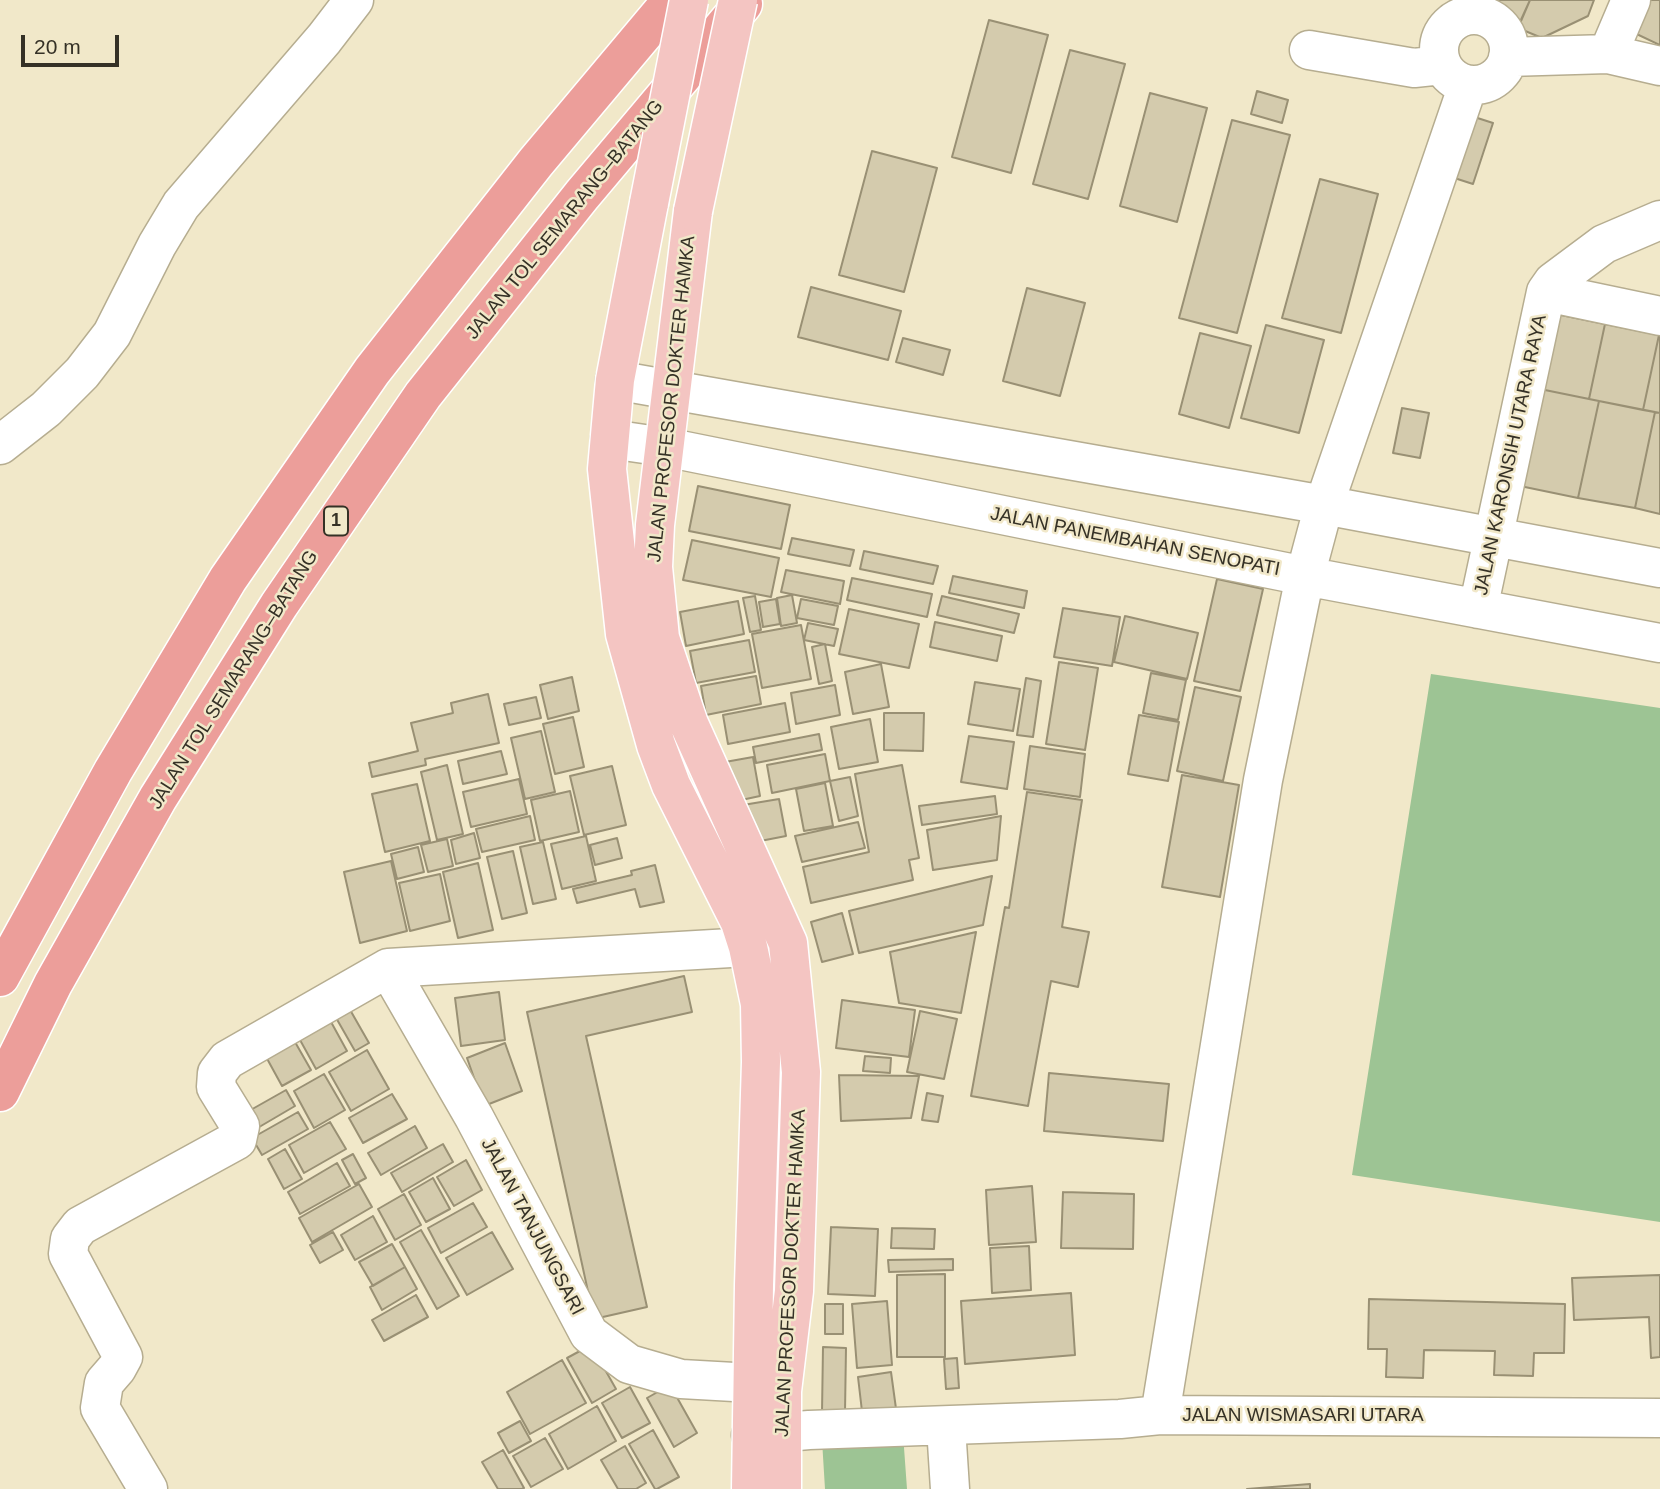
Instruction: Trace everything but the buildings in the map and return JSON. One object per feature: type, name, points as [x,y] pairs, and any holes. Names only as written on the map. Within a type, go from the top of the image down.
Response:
[{"type":"highway","points":[[0,977],[113,771],[228,579],[372,371],[536,162],[672,0]]},
{"type":"highway","name":"JALAN TOL SEMARANG–BATANG","points":[[0,1092],[52,984],[158,798],[294,583],[423,395],[582,194],[747,0]]},
{"type":"main road","name":"JALAN PROFESOR DOKTER HAMKA","points":[[689,0],[615,380],[607,469],[625,634],[656,745],[671,785],[740,922],[760,1004],[761,1062],[752,1383],[782,1489]]},
{"type":"main road","name":"JALAN PROFESOR DOKTER HAMKA","points":[[738,0],[693,211],[655,524],[653,567],[660,638],[689,724],[788,943],[801,1072],[794,1291],[782,1391],[766,1433],[751,1489]]},
{"type":"street","points":[[0,445],[46,409],[82,373],[112,334],[157,245],[181,205],[324,39],[354,0]]},
{"type":"street","points":[[1608,54],[1631,0]]},
{"type":"street","points":[[1160,1415],[1263,780],[1305,576],[1451,45],[1454,21],[1477,15],[1499,24],[1509,45],[1508,57],[1505,67],[1489,82],[1451,45]]},
{"type":"street","points":[[1309,50],[1414,68],[1451,45]]},
{"type":"street","points":[[1508,57],[1608,54],[1660,66]]},
{"type":"street","points":[[1546,292],[1553,282],[1604,244],[1660,220]]},
{"type":"street","name":"JALAN KARONSIH UTARA RAYA","points":[[1478,609],[1546,292],[1660,316]]},
{"type":"street","points":[[615,380],[1324,505],[1660,568]]},
{"type":"street","name":"JALAN PANEMBAHAN SENOPATI","points":[[610,439],[665,447],[1305,576],[1660,643]]},
{"type":"street","points":[[148,1489],[100,1408],[104,1383],[123,1357],[68,1254],[70,1239],[80,1226],[237,1140],[240,1126],[216,1087],[217,1073],[227,1060],[388,968],[748,947]]},
{"type":"street","name":"JALAN TANJUNGSARI","points":[[388,968],[474,1118],[589,1334],[629,1364],[675,1378],[752,1383]]},
{"type":"street","name":"JALAN WISMASARI UTARA","points":[[766,1433],[946,1427],[1160,1415],[1660,1418]]},
{"type":"street","points":[[946,1427],[950,1489]]},
{"type":"green space","points":[[1431,674],[1660,708],[1660,1222],[1352,1175]]},
{"type":"green space","points":[[903,1434],[907,1489],[825,1489],[822,1440]]}]
